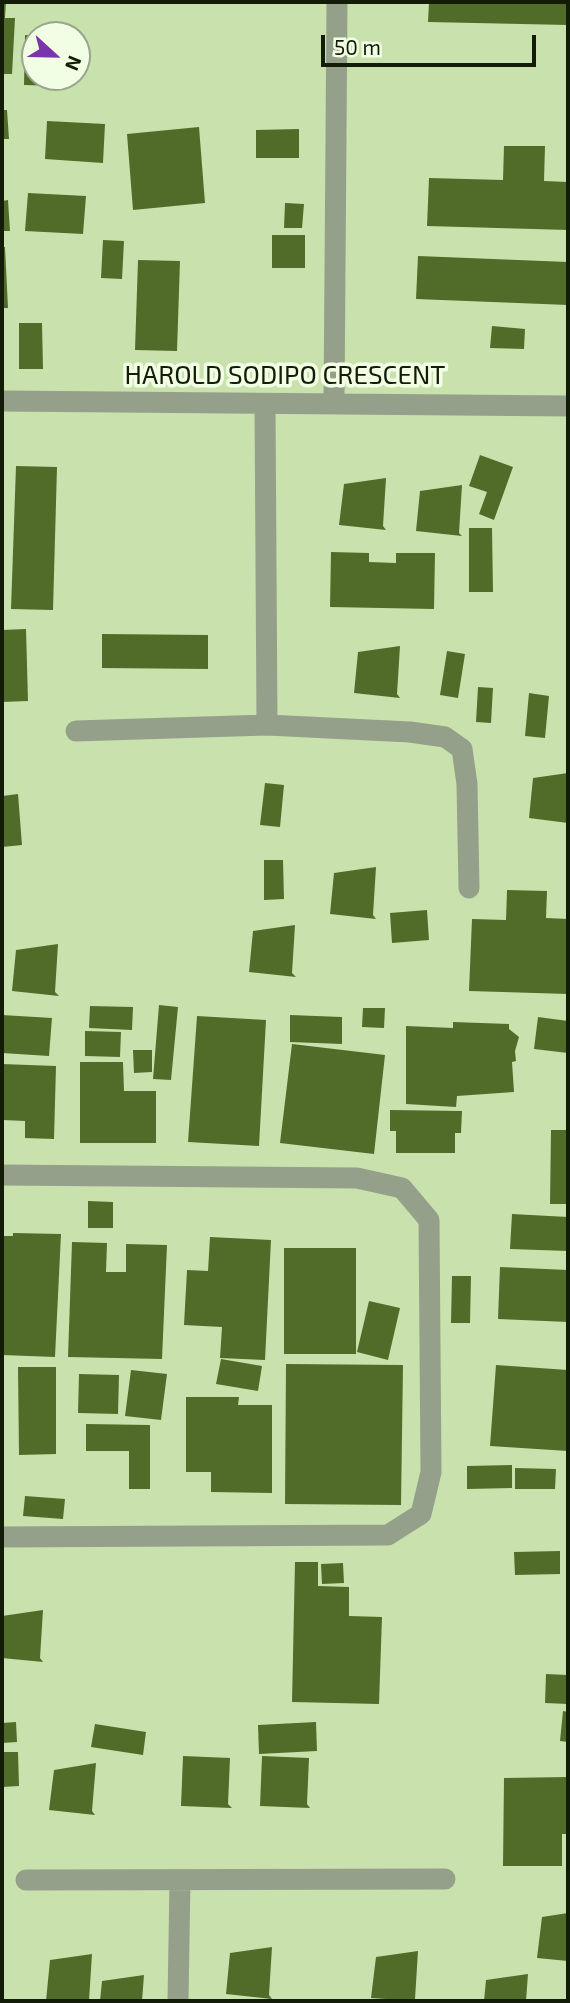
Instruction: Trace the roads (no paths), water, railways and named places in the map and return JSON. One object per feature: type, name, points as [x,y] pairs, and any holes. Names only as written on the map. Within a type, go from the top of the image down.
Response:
[{"type":"street","points":[[334,403],[337,2]]},
{"type":"street","name":"HAROLD SODIPO CRESCENT","points":[[2,401],[568,406]]},
{"type":"street","points":[[265,404],[267,726]]},
{"type":"street","points":[[76,731],[267,726],[410,732],[445,737],[462,749],[467,784],[469,888]]},
{"type":"street","points":[[2,1175],[357,1178],[402,1188],[429,1220],[432,1472],[421,1514],[388,1535],[2,1537]]},
{"type":"street","points":[[26,1880],[446,1879]]},
{"type":"street","points":[[178,2001],[180,1880]]}]
